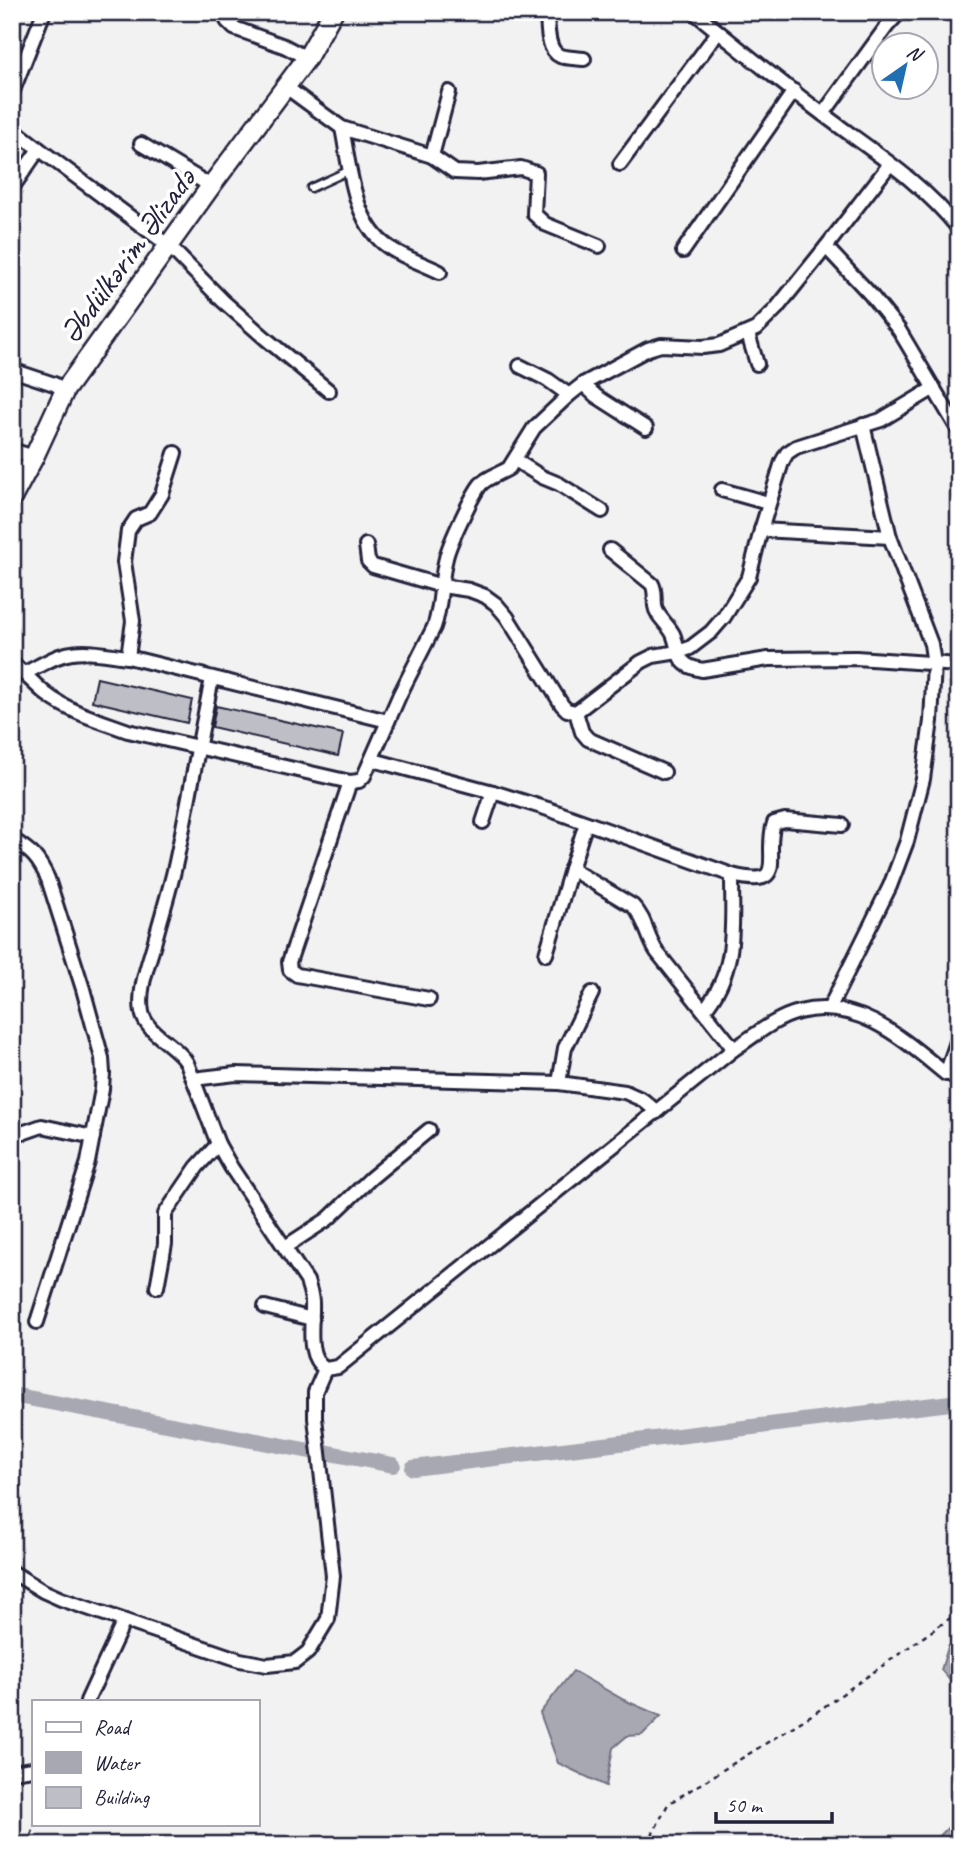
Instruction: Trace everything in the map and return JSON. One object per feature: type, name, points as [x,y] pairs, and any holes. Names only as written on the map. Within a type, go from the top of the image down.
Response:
[{"type":"street","points":[[12,93],[44,12]]},
{"type":"street","points":[[227,12],[227,21],[234,28],[284,46],[307,58]]},
{"type":"street","name":"Əbdülkərim Əlizadə","points":[[12,498],[65,390],[211,186],[307,58],[333,12]]},
{"type":"street","points":[[547,12],[548,34],[553,50],[560,56],[584,59]]},
{"type":"street","points":[[694,12],[916,183],[959,229]]},
{"type":"street","points":[[823,114],[895,13]]},
{"type":"street","points":[[620,164],[718,32]]},
{"type":"street","points":[[286,87],[342,128],[432,156],[455,172],[478,173],[521,168],[536,173],[534,214],[545,224],[598,246]]},
{"type":"street","points":[[683,251],[794,91]]},
{"type":"street","points":[[432,156],[449,92]]},
{"type":"street","points":[[12,128],[169,246],[223,300],[329,391]]},
{"type":"street","points":[[342,128],[362,217],[372,234],[389,248],[440,272]]},
{"type":"street","points":[[141,144],[211,186]]},
{"type":"street","points":[[12,188],[38,149]]},
{"type":"street","points":[[12,664],[59,702],[128,731],[350,782],[359,781],[365,776],[373,760],[388,721],[434,627],[448,550],[475,492],[489,478],[503,472],[515,460],[534,428],[583,384],[648,349],[673,344],[703,347],[719,345],[748,334],[765,321],[890,164]]},
{"type":"street","points":[[826,247],[892,321],[959,432]]},
{"type":"street","points":[[748,334],[757,364]]},
{"type":"street","points":[[520,366],[548,380],[569,395]]},
{"type":"street","points":[[12,370],[54,383],[65,390]]},
{"type":"street","points":[[583,384],[596,396],[646,428]]},
{"type":"street","points":[[576,712],[641,662],[653,656],[690,648],[711,632],[724,617],[749,577],[768,503],[787,453],[796,447],[888,416],[934,388]]},
{"type":"street","points":[[829,1009],[890,886],[907,841],[923,779],[931,721],[934,664],[931,644],[890,537],[863,425]]},
{"type":"street","points":[[12,450],[34,457]]},
{"type":"street","points":[[128,657],[133,621],[124,562],[128,531],[136,519],[150,513],[162,494],[175,453]]},
{"type":"street","points":[[515,460],[602,511]]},
{"type":"street","points":[[722,490],[768,503]]},
{"type":"street","points":[[761,530],[890,537]]},
{"type":"street","points":[[366,545],[368,561],[373,566],[442,586],[469,590],[496,604],[562,705],[576,712]]},
{"type":"street","points":[[610,550],[652,583],[657,613],[673,635],[684,663],[692,668],[702,670],[768,659],[856,658],[959,665]]},
{"type":"street","points":[[25,673],[58,656],[91,652],[128,657],[388,721]]},
{"type":"street","points":[[212,679],[176,862],[147,968],[141,1010],[150,1027],[183,1056],[218,1144],[248,1195],[307,1281],[311,1294],[315,1359],[325,1369]]},
{"type":"street","points":[[576,712],[582,732],[588,739],[664,772]]},
{"type":"street","points":[[373,760],[492,792],[746,879],[761,879],[768,875],[771,869],[772,830],[775,823],[785,820],[842,825]]},
{"type":"street","points":[[350,782],[289,962],[290,970],[297,975],[429,999]]},
{"type":"street","points":[[483,822],[492,792]]},
{"type":"street","points":[[546,954],[586,823]]},
{"type":"street","points":[[12,839],[33,853],[48,879],[83,989],[102,1058],[103,1073],[88,1163],[37,1322]]},
{"type":"street","points":[[571,869],[633,906],[640,914],[651,943],[734,1049]]},
{"type":"street","points":[[704,1010],[721,985],[730,958],[732,875]]},
{"type":"street","points":[[559,1083],[565,1048],[592,993]]},
{"type":"street","points":[[325,1369],[338,1367],[734,1049],[772,1024],[797,1013],[829,1009],[863,1017],[900,1037],[946,1074],[959,1036]]},
{"type":"street","points":[[193,1079],[236,1073],[559,1083],[625,1092],[643,1100],[657,1112]]},
{"type":"street","points":[[12,1132],[25,1132],[42,1126],[93,1137]]},
{"type":"street","points":[[285,1247],[328,1219],[371,1178],[429,1130]]},
{"type":"street","points":[[157,1287],[165,1244],[165,1214],[197,1167],[218,1144]]},
{"type":"street","points":[[265,1307],[312,1319]]},
{"type":"street","points":[[12,1572],[61,1599],[240,1660],[267,1665],[295,1662],[309,1652],[328,1619],[333,1576],[315,1418],[315,1392],[325,1369]]},
{"type":"street","points":[[87,1700],[124,1621]]},
{"type":"street","points":[[12,1772],[32,1769]]},
{"type":"lane","points":[[311,188],[350,170]]},
{"type":"lane","points":[[946,1074],[959,1086]]},
{"type":"path","points":[[647,1845],[668,1804],[818,1711],[959,1612]]},
{"type":"path","points":[[28,1845],[34,1826]]},
{"type":"water","points":[[959,1637],[959,1682],[949,1679],[941,1670],[948,1647]]},
{"type":"water","points":[[573,1671],[624,1700],[661,1716],[642,1735],[627,1736],[613,1748],[606,1786],[558,1763],[540,1713]]},
{"type":"water","points":[[959,1816],[959,1845],[931,1845]]},
{"type":"building","points":[[97,678],[192,700],[187,723],[92,701]]},
{"type":"building","points":[[216,706],[343,734],[338,756],[212,727]]},
{"type":"waterway","points":[[12,1395],[310,1451]]},
{"type":"waterway","points":[[413,1468],[959,1402]]},
{"type":"waterway","points":[[329,1453],[393,1465]]}]
